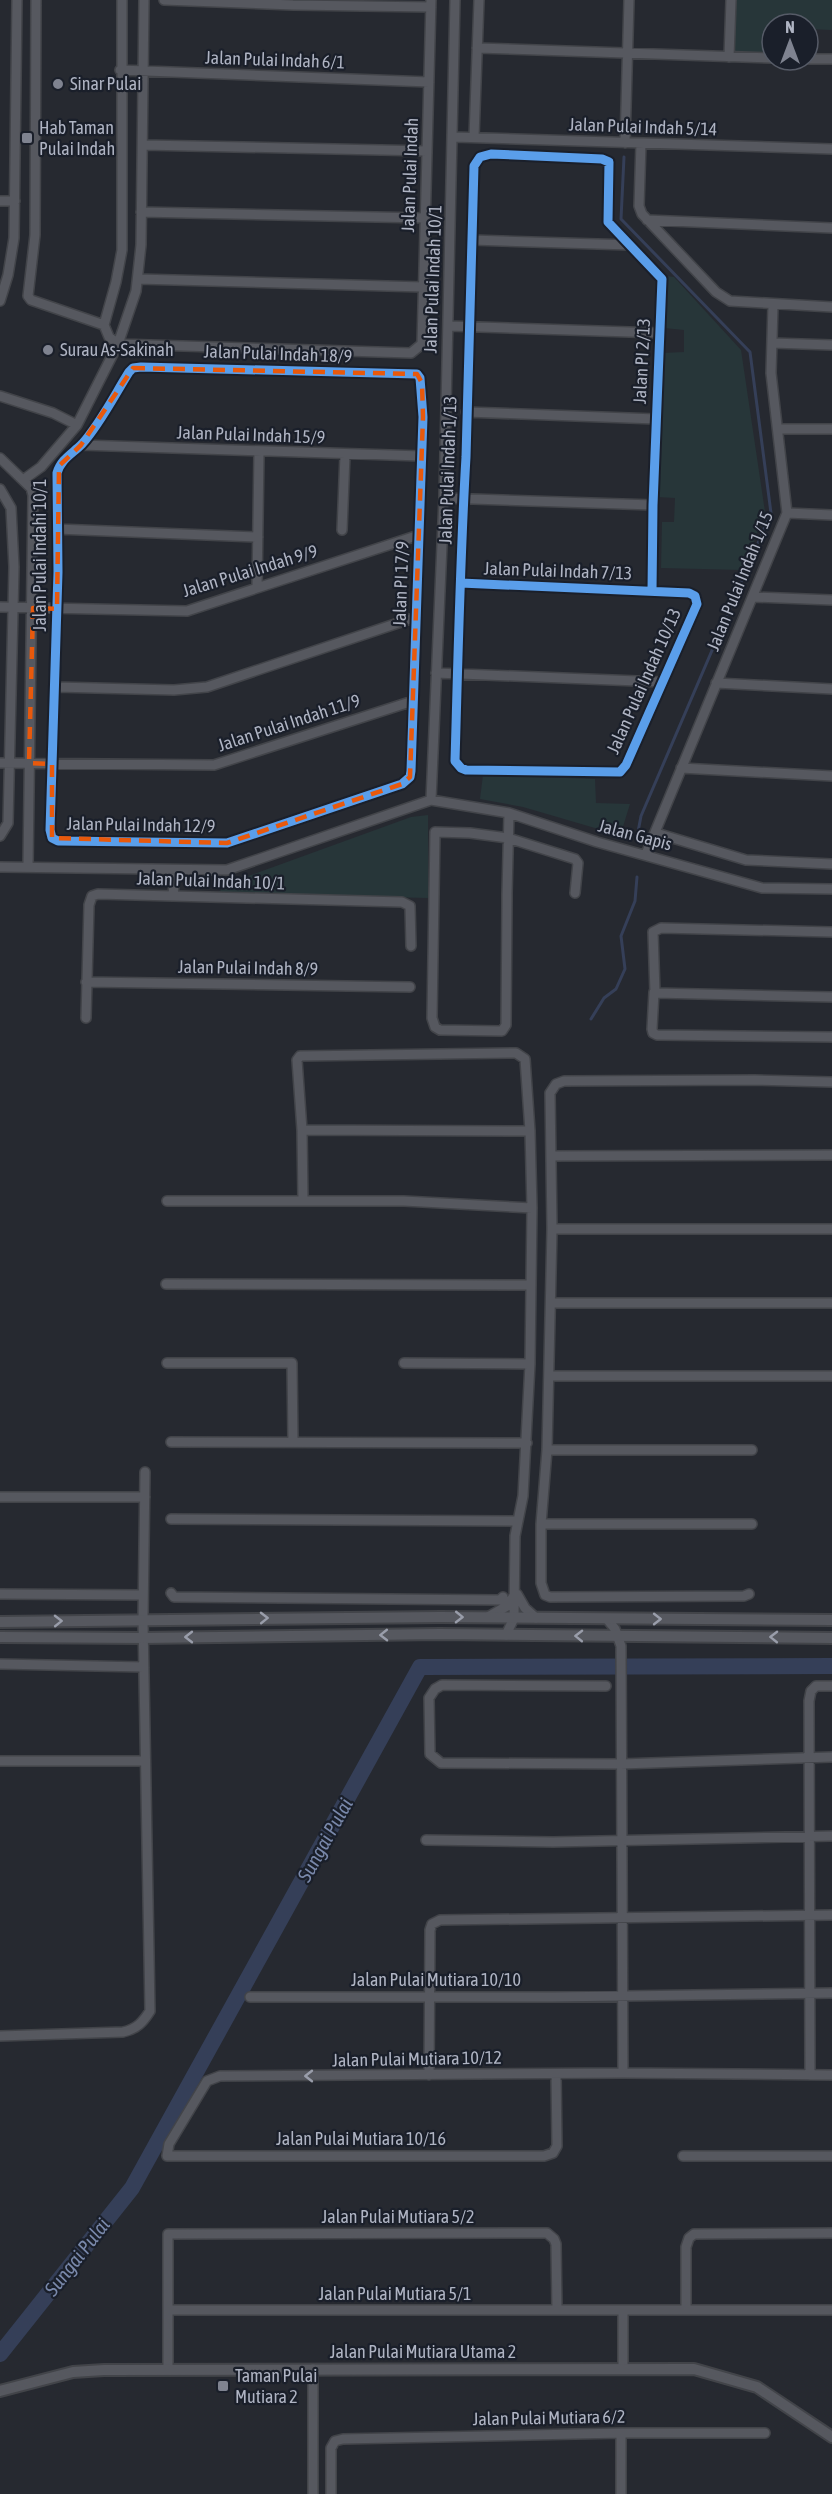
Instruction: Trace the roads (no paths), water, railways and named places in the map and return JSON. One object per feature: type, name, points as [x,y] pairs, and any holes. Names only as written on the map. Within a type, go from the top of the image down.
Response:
[{"type":"street","points":[[0,301],[8,275],[14,238],[17,0]]},
{"type":"street","points":[[36,0],[34,235],[28,296],[31,300],[104,325]]},
{"type":"street","points":[[118,344],[109,337],[104,325],[122,250],[120,70],[122,0]]},
{"type":"street","points":[[22,480],[40,467],[77,425],[118,344],[138,279],[144,145],[144,0]]},
{"type":"street","points":[[164,0],[293,5],[431,3]]},
{"type":"street","name":"Jalan Pulai Indah 10/1","points":[[0,867],[227,870],[431,800],[444,498],[454,136],[455,0]]},
{"type":"street","points":[[474,137],[479,0]]},
{"type":"street","points":[[625,143],[629,0]]},
{"type":"street","points":[[729,57],[731,0]]},
{"type":"street","name":"Jalan Pulai Indah","points":[[118,344],[411,353],[418,349],[422,344],[431,3]]},
{"type":"street","points":[[477,48],[760,58]]},
{"type":"street","points":[[17,69],[36,70]]},
{"type":"street","name":"Jalan Pulai Indah 6/1","points":[[120,70],[429,82]]},
{"type":"street","name":"Jalan Pulai Indah 5/14","points":[[454,136],[832,150]]},
{"type":"street","points":[[641,143],[639,206],[647,220],[723,298],[730,301],[773,305],[832,307]]},
{"type":"street","points":[[144,145],[428,151]]},
{"type":"street","name":"Jalan PI 2/13","points":[[474,166],[480,157],[491,154],[602,159],[610,164],[608,222],[662,279],[652,505],[652,591]]},
{"type":"street","name":"Jalan Pulai Indah 1/13","points":[[474,166],[455,761],[466,770],[606,772]]},
{"type":"street","points":[[0,201],[15,201]]},
{"type":"street","points":[[141,212],[425,218]]},
{"type":"street","points":[[647,220],[832,228]]},
{"type":"street","points":[[472,240],[630,245]]},
{"type":"street","points":[[138,279],[423,287]]},
{"type":"street","name":"Jalan Pulai Indah 1/15","points":[[646,854],[787,513],[771,380],[773,305]]},
{"type":"street","points":[[449,326],[660,333]]},
{"type":"street","points":[[772,343],[832,345]]},
{"type":"street","name":"Jalan Pulai Indah 18/9","points":[[129,372],[133,368],[141,367],[417,374],[422,383]]},
{"type":"street","name":"Jalan Pulai Indahi 10/1","points":[[52,764],[56,687],[57,472],[68,455],[81,445],[129,372]]},
{"type":"street","name":"Jalan PI 17/9","points":[[402,784],[410,777],[411,771],[422,383]]},
{"type":"street","points":[[0,396],[53,413],[77,425]]},
{"type":"street","points":[[466,412],[656,419]]},
{"type":"street","points":[[778,429],[832,429]]},
{"type":"street","name":"Jalan Pulai Indah 15/9","points":[[81,445],[421,456]]},
{"type":"street","points":[[257,588],[259,452]]},
{"type":"street","points":[[342,530],[345,455]]},
{"type":"street","points":[[0,458],[31,488],[33,495],[28,867]]},
{"type":"street","points":[[0,489],[11,508],[14,607],[11,685],[4,763],[8,823],[0,836]]},
{"type":"street","points":[[444,498],[652,505]]},
{"type":"street","points":[[787,513],[832,514]]},
{"type":"street","points":[[0,523],[12,523]]},
{"type":"street","points":[[57,529],[258,537]]},
{"type":"street","name":"Jalan Pulai Indah 9/9","points":[[0,607],[187,611],[419,535]]},
{"type":"street","name":"Jalan Pulai Indah 7/13","points":[[461,584],[689,593]]},
{"type":"street","name":"Jalan Pulai Indah 10/13","points":[[606,772],[620,772],[626,765],[697,604],[695,596],[689,593]]},
{"type":"street","points":[[753,597],[832,600]]},
{"type":"street","points":[[56,687],[174,690],[207,687],[416,617]]},
{"type":"street","points":[[436,673],[662,682]]},
{"type":"street","points":[[716,683],[832,689]]},
{"type":"street","points":[[0,685],[11,685]]},
{"type":"street","name":"Jalan Pulai Indah 11/9","points":[[4,763],[213,765],[412,700]]},
{"type":"street","name":"Jalan Pulai Indah 12/9","points":[[52,764],[50,830],[52,838],[58,841],[227,843],[402,784]]},
{"type":"street","points":[[681,768],[832,776]]},
{"type":"street","name":"Jalan Gapis","points":[[431,800],[508,813],[597,842],[762,888],[832,889]]},
{"type":"street","points":[[508,813],[508,838],[506,1025],[502,1031],[435,1028],[432,1018],[435,832],[508,838],[576,860],[578,863],[575,892]]},
{"type":"street","points":[[656,833],[729,857],[746,860],[832,864]]},
{"type":"street","points":[[173,896],[175,870]]},
{"type":"street","name":"Jalan Pulai Indah 10/1","points":[[86,1018],[89,905],[92,896],[104,894],[406,903],[411,912],[411,946]]},
{"type":"street","points":[[832,932],[661,928],[653,932],[655,993],[652,1029],[657,1035],[832,1037]]},
{"type":"street","name":"Jalan Pulai Indah 8/9","points":[[86,982],[410,987]]},
{"type":"street","points":[[655,993],[832,997]]},
{"type":"street","points":[[303,1202],[302,1130],[297,1060],[300,1056],[516,1053],[525,1059],[532,1208],[530,1364],[523,1496],[515,1536],[514,1618],[506,1635]]},
{"type":"street","points":[[749,1594],[744,1596],[550,1597],[545,1595],[541,1583],[541,1524],[547,1450],[551,1303],[550,1093],[556,1084],[564,1081],[832,1082]]},
{"type":"street","points":[[302,1130],[530,1131]]},
{"type":"street","points":[[551,1156],[832,1155]]},
{"type":"street","points":[[167,1202],[404,1202],[532,1208]]},
{"type":"street","points":[[552,1229],[832,1229]]},
{"type":"street","points":[[166,1284],[531,1285]]},
{"type":"street","points":[[551,1303],[832,1303]]},
{"type":"street","points":[[167,1363],[292,1363],[293,1442]]},
{"type":"street","points":[[404,1363],[530,1364]]},
{"type":"street","points":[[549,1376],[832,1376]]},
{"type":"street","points":[[171,1442],[527,1443]]},
{"type":"street","points":[[547,1450],[752,1450]]},
{"type":"street","points":[[0,2036],[123,2032],[132,2030],[143,2023],[150,2011],[143,1638],[145,1472]]},
{"type":"street","points":[[0,1497],[145,1497]]},
{"type":"street","points":[[171,1519],[518,1521]]},
{"type":"street","points":[[541,1524],[752,1524]]},
{"type":"street","points":[[489,1617],[507,1606],[516,1592]]},
{"type":"street","points":[[516,1592],[525,1608],[536,1618]]},
{"type":"street","points":[[171,1593],[174,1596],[478,1600],[500,1600],[503,1596]]},
{"type":"street","points":[[0,1594],[143,1595]]},
{"type":"street","points":[[0,1622],[489,1617],[832,1620]]},
{"type":"street","points":[[607,1619],[620,1641],[623,2073]]},
{"type":"street","points":[[0,1636],[143,1638],[506,1635],[620,1641],[832,1638]]},
{"type":"street","points":[[0,1664],[144,1667]]},
{"type":"street","points":[[606,1686],[442,1685],[435,1689],[429,1698],[430,1754],[432,1758],[441,1763],[621,1764],[832,1757]]},
{"type":"street","points":[[810,2075],[811,1757],[809,1701],[812,1690],[816,1686],[832,1686]]},
{"type":"street","points":[[0,1761],[145,1761]]},
{"type":"street","points":[[426,1840],[621,1841],[832,1836]]},
{"type":"street","points":[[429,2075],[430,1930],[432,1924],[440,1920],[832,1915]]},
{"type":"street","name":"Jalan Pulai Mutiara 10/10","points":[[250,1997],[832,1993]]},
{"type":"street","name":"Jalan Pulai Mutiara 10/12","points":[[167,2156],[169,2144],[207,2081],[220,2076],[623,2073],[832,2076]]},
{"type":"street","name":"Jalan Pulai Mutiara 10/16","points":[[167,2156],[544,2156],[553,2153],[557,2146],[556,2074]]},
{"type":"street","points":[[682,2156],[832,2156]]},
{"type":"street","name":"Jalan Pulai Mutiara 5/2","points":[[168,2310],[168,2234],[547,2234],[554,2239],[556,2244],[557,2310]]},
{"type":"street","points":[[686,2310],[686,2247],[689,2238],[694,2234],[832,2234]]},
{"type":"street","points":[[168,2310],[168,2369]]},
{"type":"street","name":"Jalan Pulai Mutiara 5/1","points":[[168,2310],[832,2310]]},
{"type":"street","points":[[623,2310],[623,2368]]},
{"type":"street","name":"Jalan Pulai Mutiara Utama 2","points":[[0,2391],[72,2372],[168,2369],[694,2369],[757,2387],[832,2437]]},
{"type":"street","points":[[313,2369],[313,2494]]},
{"type":"street","points":[[621,2433],[621,2494]]},
{"type":"street","name":"Jalan Pulai Mutiara 6/2","points":[[331,2494],[331,2448],[335,2441],[621,2433],[765,2433]]},
{"type":"waterway","points":[[624,157],[621,219],[750,352],[771,513],[641,816],[638,832]]},
{"type":"waterway","points":[[591,1019],[604,998],[616,989],[625,969],[621,936],[635,901],[637,877]]},
{"type":"waterway","name":"Sungai Pulai","points":[[0,2354],[132,2188],[420,1667],[832,1666]]},
{"type":"place","name":"Sinar Pulai","points":[[58,84]]},
{"type":"place","name":"Hab Taman Pulai Indah","points":[[27,138]]},
{"type":"place","name":"Surau As-Sakinah","points":[[48,350]]},
{"type":"place","name":"Taman Pulai Mutiara 2","points":[[223,2386]]}]
